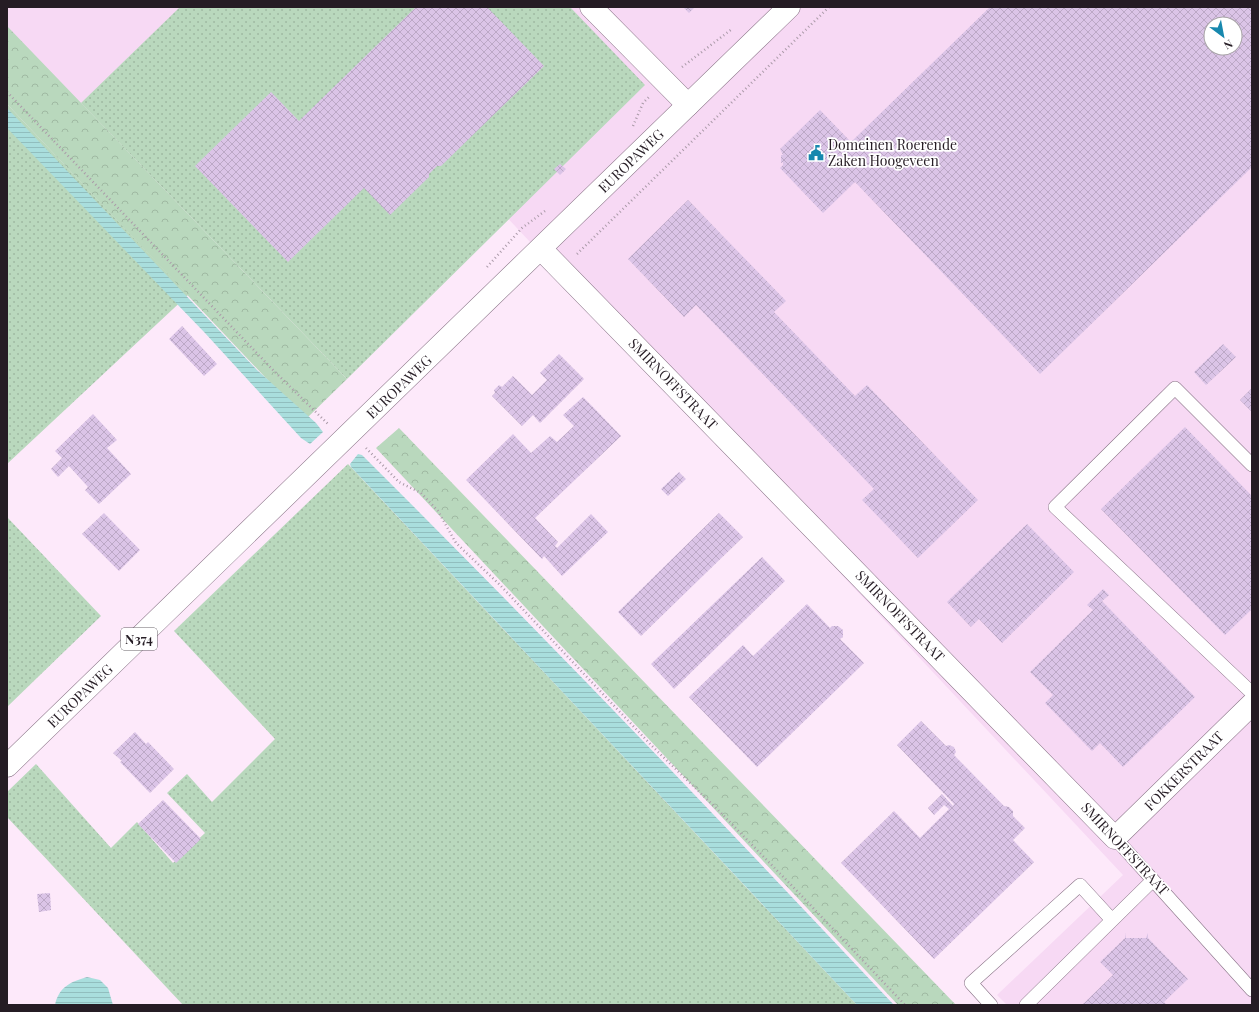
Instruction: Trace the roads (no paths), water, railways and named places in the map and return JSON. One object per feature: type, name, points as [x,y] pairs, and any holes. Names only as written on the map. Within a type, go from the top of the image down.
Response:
[{"type":"street","points":[[590,7],[688,105]]},
{"type":"street","name":"EUROPAWEG","points":[[7,766],[352,433],[789,7]]},
{"type":"street","name":"SMIRNOFFSTRAAT","points":[[541,249],[1116,838]]},
{"type":"street","name":"FOKKERSTRAAT","points":[[1116,838],[1252,704]]},
{"type":"lane","points":[[1252,465],[1175,388],[1055,507],[1252,693]]},
{"type":"lane","name":"SMIRNOFFSTRAAT","points":[[1116,838],[1252,990]]},
{"type":"lane","points":[[1026,1005],[1153,880]]},
{"type":"lane","points":[[991,1005],[971,983],[1080,885],[1112,920]]},
{"type":"place","name":"Domeinen Roerende Zaken Hoogeveen","points":[[816,153]]}]
